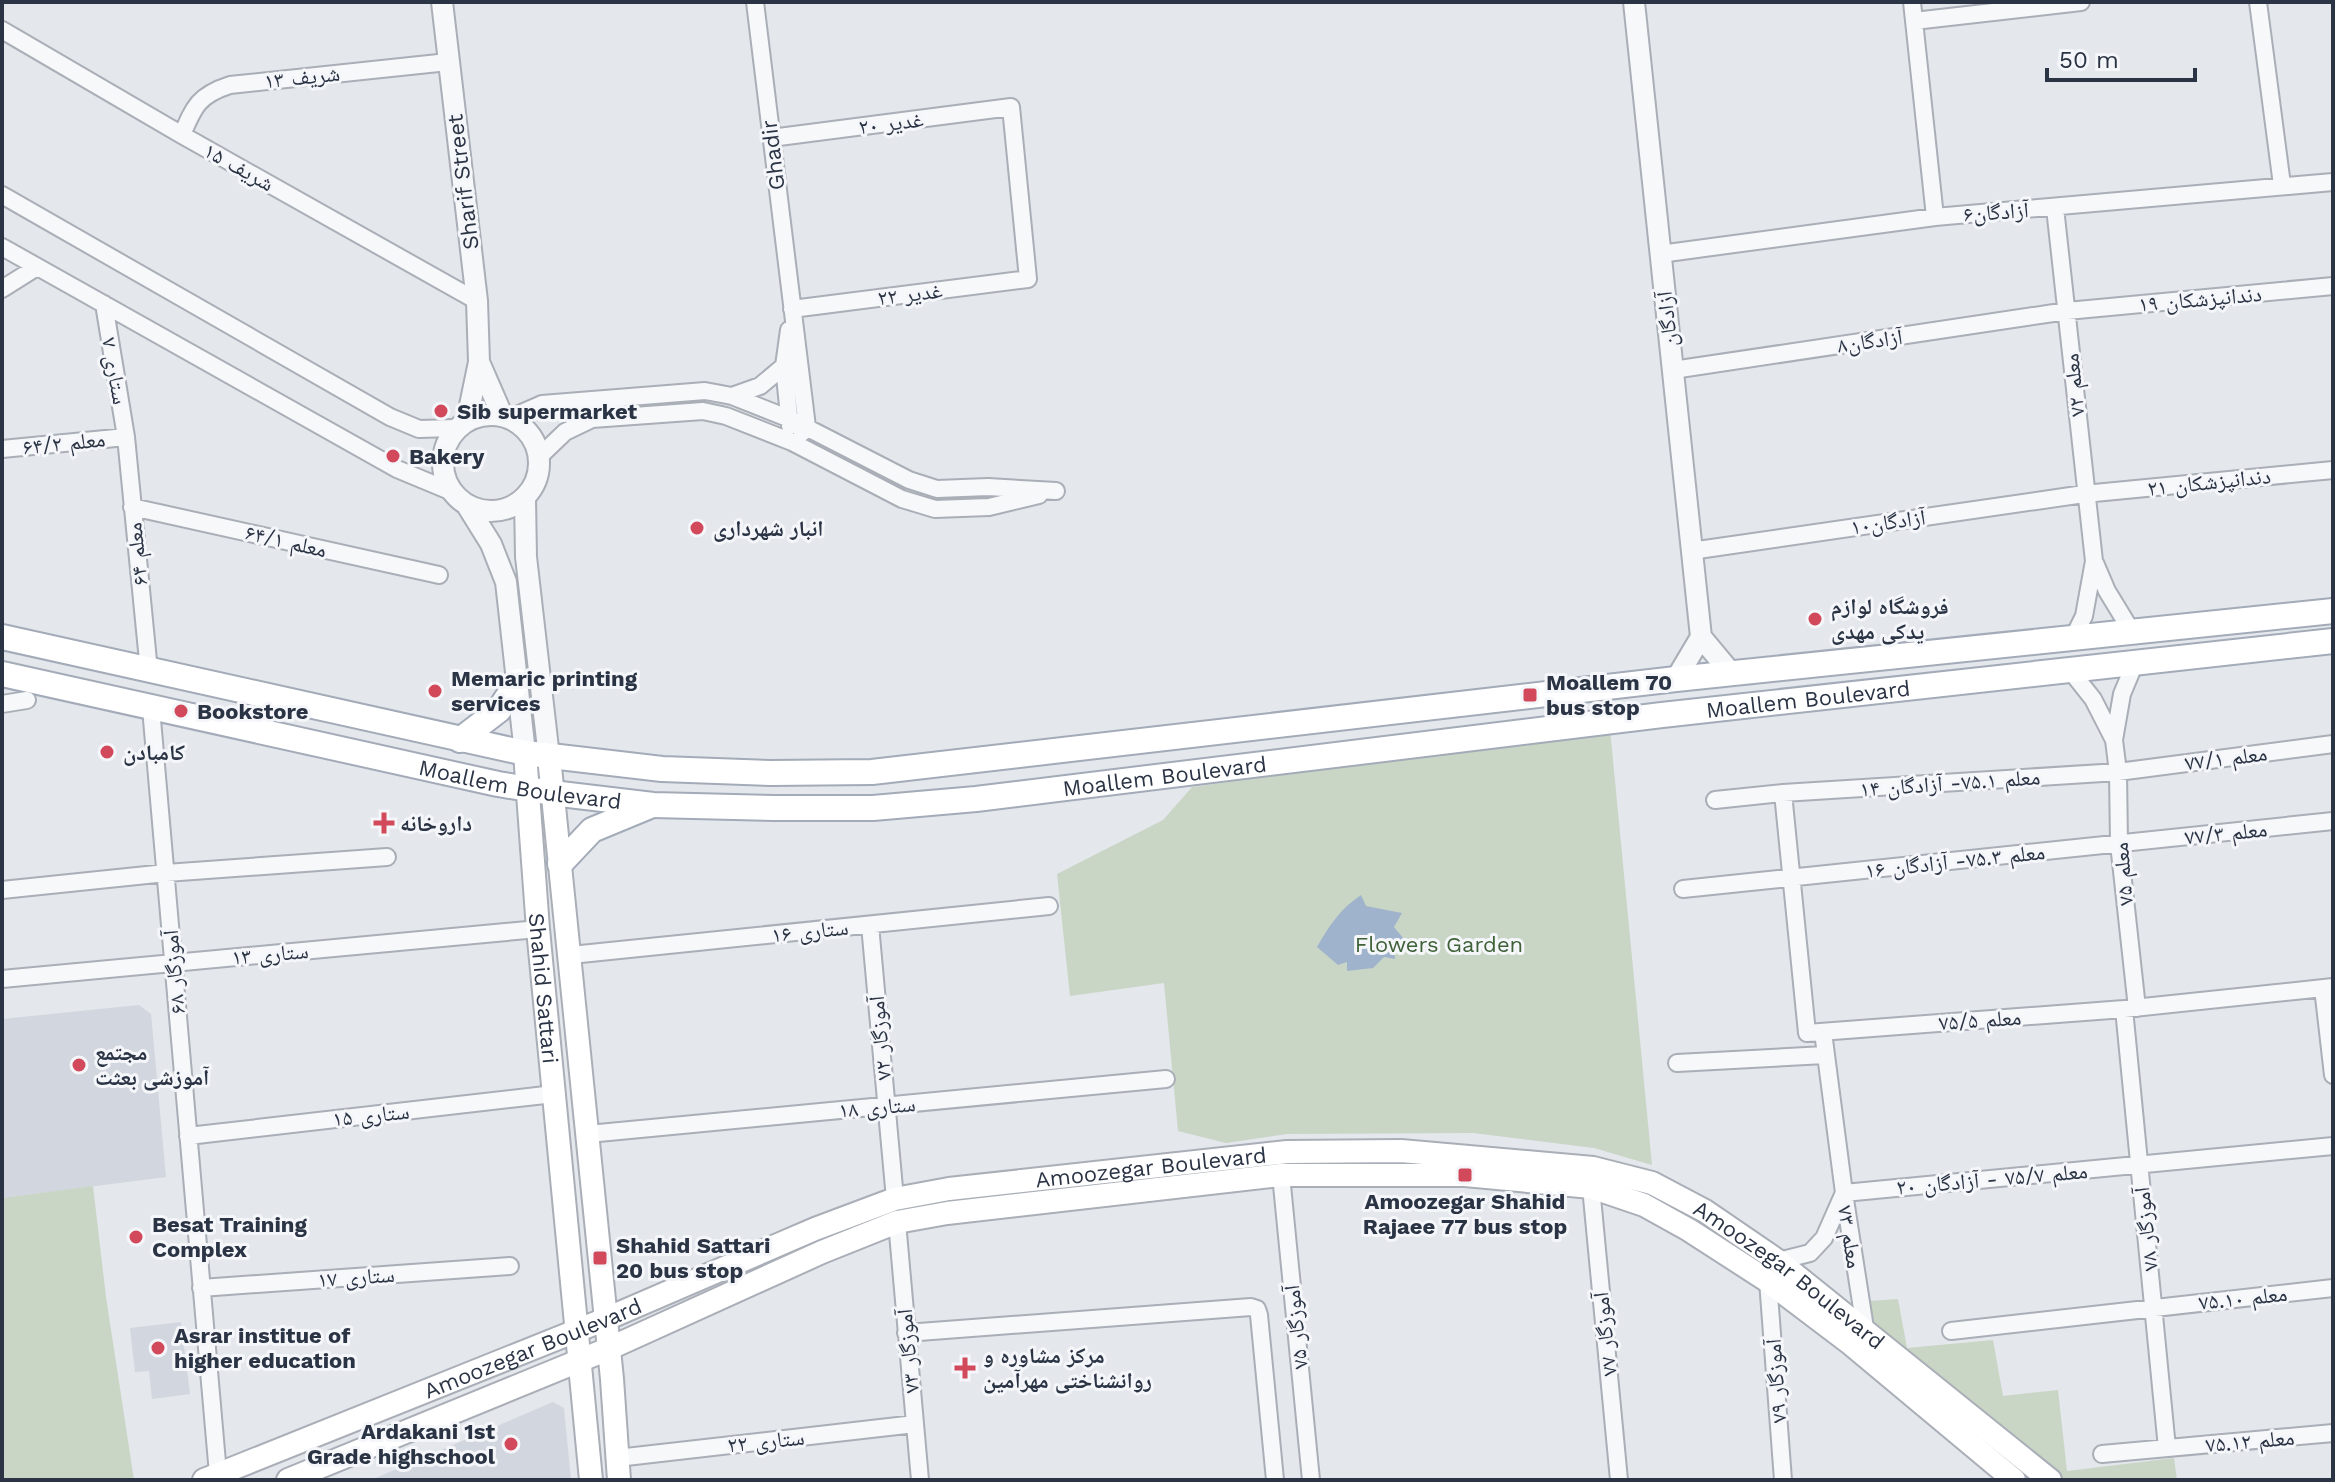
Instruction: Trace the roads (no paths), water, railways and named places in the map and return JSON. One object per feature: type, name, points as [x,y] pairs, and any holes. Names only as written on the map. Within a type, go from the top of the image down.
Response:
[{"type":"main road","name":"Moallem Boulevard","points":[[2,637],[537,755],[662,769],[771,773],[872,772],[1676,679],[2333,611]]},
{"type":"main road","name":"Moallem Boulevard","points":[[2,674],[540,791],[653,805],[873,808],[1662,715],[2333,641]]},
{"type":"main road","points":[[460,740],[499,710],[518,681]]},
{"type":"main road","name":"Shahid Sattari","points":[[537,755],[540,791],[538,929],[591,1480]]},
{"type":"main road","name":"Shahid Sattari","points":[[540,791],[560,864],[571,955],[618,1469]]},
{"type":"main road","points":[[560,864],[592,830],[653,805]]},
{"type":"main road","name":"Amoozegar Boulevard","points":[[211,1477],[577,1331],[815,1229],[895,1199],[949,1189],[1287,1152],[1401,1151],[1593,1168],[1652,1183],[1705,1211],[1778,1261],[2050,1480]]},
{"type":"main road","name":"Amoozegar Boulevard","points":[[288,1480],[580,1361],[822,1252],[897,1222],[947,1213],[1281,1175],[1465,1175],[1591,1187],[1644,1205],[1689,1230],[1768,1281],[1851,1344],[2014,1480]]},
{"type":"street","name":"Sharif Street","points":[[442,2],[477,301],[479,362],[461,424]]},
{"type":"street","name":"Ghadir","points":[[755,2],[807,427]]},
{"type":"street","name":"آزادگان","points":[[1634,2],[1701,637]]},
{"type":"street","points":[[1912,2],[1935,217]]},
{"type":"street","points":[[1914,21],[2081,2]]},
{"type":"street","points":[[2258,2],[2282,185]]},
{"type":"street","name":"شریف ۱۵","points":[[2,30],[477,301]]},
{"type":"street","name":"شریف ۱۳","points":[[182,135],[193,106],[211,91],[230,85],[448,62]]},
{"type":"street","name":"غدیر ۲۰","points":[[771,138],[1011,107],[1028,279]]},
{"type":"street","name":"آزادگان۶","points":[[1660,254],[1935,217],[2333,182]]},
{"type":"street","points":[[2,195],[390,417],[419,429],[506,416],[542,404],[705,391],[732,396],[790,419],[909,480],[937,489],[988,487],[1056,491],[989,507],[935,509],[902,499],[792,442],[726,416],[703,411],[592,419],[565,432],[540,456]]},
{"type":"street","name":"معلم ۷۲","points":[[2055,208],[2084,494],[2094,561]]},
{"type":"street","points":[[2,247],[397,469],[450,491],[468,507],[498,512],[525,499],[538,479],[540,456],[534,440],[524,427],[506,416]]},
{"type":"street","points":[[2,289],[37,267]]},
{"type":"street","name":"غدیر ۲۲","points":[[792,309],[1028,279]]},
{"type":"street","name":"دندانپزشکان ۱۹","points":[[2067,311],[2333,286]]},
{"type":"street","name":"ستاری ۷","points":[[104,304],[126,437]]},
{"type":"street","name":"Ghadir","points":[[792,309],[784,366],[792,442]]},
{"type":"street","name":"آزادگان۸","points":[[1673,370],[2067,311]]},
{"type":"street","name":"Sharif Street","points":[[479,362],[506,416]]},
{"type":"street","points":[[732,396],[760,386],[784,366]]},
{"type":"street","points":[[450,491],[442,470],[444,447],[461,424]]},
{"type":"street","points":[[792,442],[807,427]]},
{"type":"street","name":"معلم ۶۴/۲","points":[[2,449],[126,437]]},
{"type":"street","name":"معلم ۶۴","points":[[126,437],[149,671]]},
{"type":"street","name":"دندانپزشکان ۲۱","points":[[2084,494],[2333,470]]},
{"type":"street","name":"آزادگان۱۰","points":[[1691,551],[2084,494]]},
{"type":"street","name":"Shahid Sattari","points":[[525,499],[537,755]]},
{"type":"street","name":"معلم ۶۴/۱","points":[[132,507],[439,575]]},
{"type":"street","name":"Shahid Sattari","points":[[468,507],[491,544],[506,582],[518,681],[537,755]]},
{"type":"street","points":[[2094,561],[2107,591],[2132,632]]},
{"type":"street","points":[[2073,638],[2084,616],[2094,561]]},
{"type":"street","points":[[1676,679],[1701,637],[1731,673]]},
{"type":"street","points":[[2114,740],[2122,694],[2135,663]]},
{"type":"street","points":[[2070,670],[2093,699],[2114,740]]},
{"type":"street","points":[[2,704],[27,700]]},
{"type":"street","name":"آموزگار ۶۸","points":[[151,708],[201,1288],[211,1477]]},
{"type":"street","name":"معلم ۷۵","points":[[2114,740],[2130,1009]]},
{"type":"street","name":"معلم ۷۷/۱","points":[[2118,772],[2333,744]]},
{"type":"street","name":"معلم ۷۵.۱- آزادگان ۱۴","points":[[1715,800],[2118,772]]},
{"type":"street","points":[[1783,793],[1807,1033],[1823,1032]]},
{"type":"street","name":"معلم ۷۷/۳","points":[[2119,844],[2333,821]]},
{"type":"street","name":"معلم ۷۵.۳- آزادگان ۱۶","points":[[1683,889],[2119,844]]},
{"type":"street","points":[[2,890],[166,873],[387,857]]},
{"type":"street","name":"ستاری ۱۶","points":[[571,955],[1049,906]]},
{"type":"street","name":"۷۲ آموزگار","points":[[870,925],[895,1199]]},
{"type":"street","name":"ستاری ۱۳","points":[[2,979],[538,929]]},
{"type":"street","points":[[2328,988],[2333,1075]]},
{"type":"street","name":"معلم ۷۵/۵","points":[[1823,1032],[2130,1009],[2328,988]]},
{"type":"street","name":"آموزگار ۷۸","points":[[2130,1009],[2139,1165],[2167,1448]]},
{"type":"street","name":"معلم ۷۳","points":[[1823,1032],[1865,1328]]},
{"type":"street","points":[[1677,1063],[1825,1055]]},
{"type":"street","name":"ستاری ۱۸","points":[[588,1134],[1166,1079]]},
{"type":"street","name":"ستاری ۱۵","points":[[188,1136],[554,1094]]},
{"type":"street","name":"معلم ۷۵/۷ - آزادگان ۲۰","points":[[1844,1193],[2333,1146]]},
{"type":"street","name":"آموزگار ۷۵","points":[[1281,1175],[1311,1480]]},
{"type":"street","name":"۷۷ آموزگار","points":[[1591,1187],[1619,1480]]},
{"type":"street","points":[[1778,1261],[1810,1253],[1824,1238],[1844,1193]]},
{"type":"street","name":"۷۳ آموزگار","points":[[897,1222],[920,1480]]},
{"type":"street","name":"ستاری ۱۷","points":[[201,1288],[510,1266]]},
{"type":"street","name":"۷۹ آموزگار","points":[[1768,1281],[1783,1480]]},
{"type":"street","name":"معلم ۷۵.۱۰","points":[[1951,1331],[2333,1288]]},
{"type":"street","points":[[906,1333],[1251,1307],[1257,1309],[1275,1480]]},
{"type":"street","name":"ستاری ۲۲","points":[[618,1469],[915,1424]]},
{"type":"street","name":"معلم ۷۵.۱۲","points":[[2102,1454],[2333,1433]]},
{"type":"water","points":[[1361,895],[1366,906],[1402,913],[1394,927],[1404,939],[1394,947],[1395,959],[1384,957],[1373,968],[1347,971],[1347,962],[1338,965],[1317,947],[1336,918]]},
{"type":"place","name":"Sib supermarket","points":[[441,411]]},
{"type":"place","name":"Bakery","points":[[393,456]]},
{"type":"place","name":"انبار شهرداری","points":[[697,528]]},
{"type":"place","name":"فروشگاه لوازم یدکی مهدی","points":[[1815,619]]},
{"type":"place","name":"Memaric printing services","points":[[435,691]]},
{"type":"place","name":"Moallem 70 bus stop","points":[[1530,695]]},
{"type":"place","name":"Bookstore","points":[[181,711]]},
{"type":"place","name":"کامبادن","points":[[107,752]]},
{"type":"place","name":"داروخانه","points":[[384,823]]},
{"type":"place","name":"مجتمع آموزشی بعثت","points":[[79,1065]]},
{"type":"place","name":"Amoozegar Shahid Rajaee 77 bus stop","points":[[1465,1175]]},
{"type":"place","name":"Besat Training Complex","points":[[136,1237]]},
{"type":"place","name":"Shahid Sattari 20 bus stop","points":[[600,1258]]},
{"type":"place","name":"Asrar institue of higher education","points":[[158,1348]]},
{"type":"place","name":"مرکز مشاوره و روانشناختی مهرآمین","points":[[965,1368]]},
{"type":"place","name":"Ardakani 1st Grade highschool","points":[[511,1444]]},
{"type":"park label","name":"Flowers Garden","points":[[1439,944]]}]
